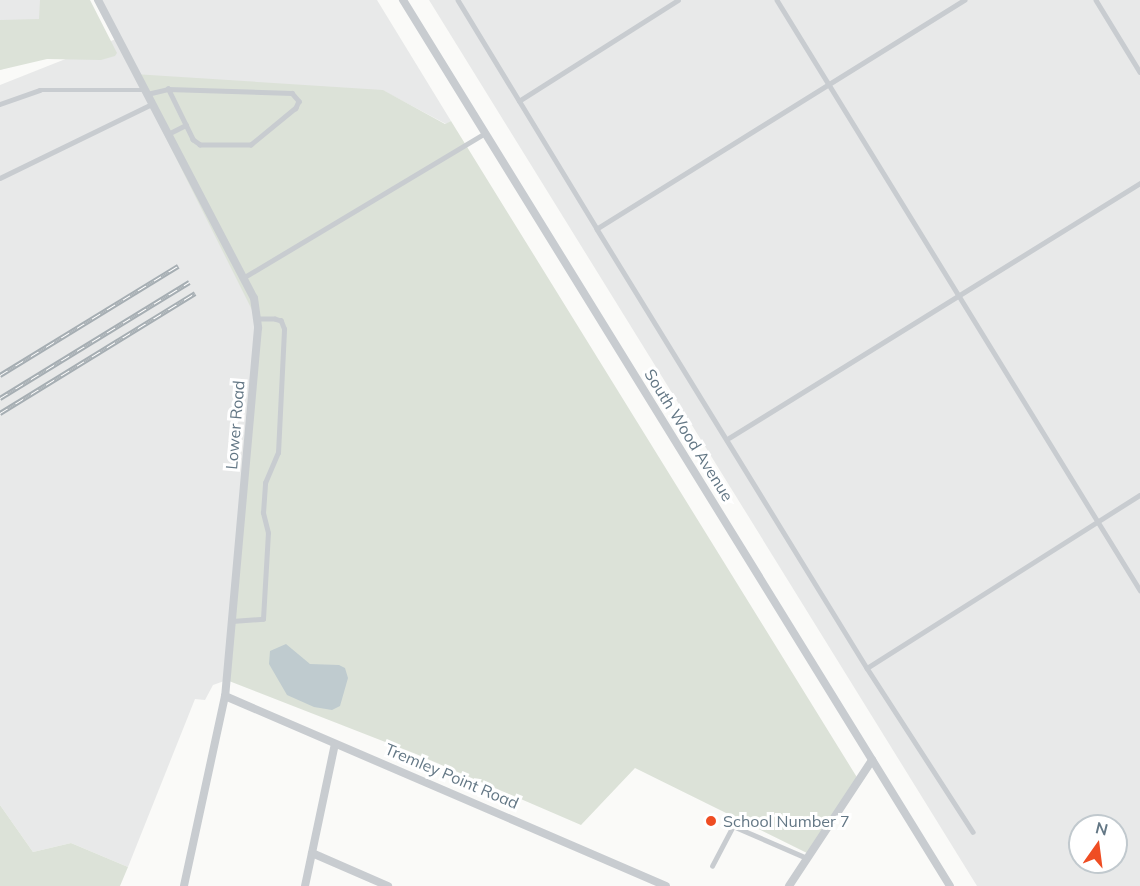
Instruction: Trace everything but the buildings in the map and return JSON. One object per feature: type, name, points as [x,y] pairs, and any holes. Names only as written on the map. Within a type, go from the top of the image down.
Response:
[{"type":"street","name":"Lower Road","points":[[98,0],[254,298],[257,319],[225,696],[184,886]]},
{"type":"street","name":"South Wood Avenue","points":[[403,0],[950,886]]},
{"type":"street","name":"Tremley Point Road","points":[[225,696],[666,886]]},
{"type":"street","points":[[305,886],[335,744]]},
{"type":"street","points":[[789,886],[872,760]]},
{"type":"street","points":[[312,853],[388,886]]},
{"type":"lane","points":[[458,0],[597,229],[729,438],[867,668],[973,832]]},
{"type":"lane","points":[[519,101],[678,0]]},
{"type":"lane","points":[[777,0],[1140,590]]},
{"type":"lane","points":[[597,229],[965,0]]},
{"type":"lane","points":[[1096,0],[1140,72]]},
{"type":"lane","points":[[0,104],[40,90],[146,92],[168,89],[292,93],[298,98],[296,108],[247,146],[198,144],[168,89]]},
{"type":"lane","points":[[0,178],[152,104]]},
{"type":"lane","points":[[168,134],[186,125]]},
{"type":"lane","points":[[243,278],[485,133]]},
{"type":"lane","points":[[729,438],[1140,183]]},
{"type":"lane","points":[[232,621],[263,620],[268,533],[264,503],[266,483],[279,453],[284,329],[281,321],[257,319]]},
{"type":"lane","points":[[867,668],[1140,495]]},
{"type":"lane","points":[[712,866],[733,826],[807,858]]},
{"type":"shaded area","points":[[0,0],[85,0],[15,65],[0,70]]},
{"type":"shaded area","points":[[40,0],[90,0],[117,53],[115,56],[101,60],[47,59],[0,70],[0,20],[39,19]]},
{"type":"shaded area","points":[[96,0],[377,0],[451,121],[446,124],[382,90],[258,322],[227,680],[213,685],[205,700],[195,699],[128,867],[71,843],[33,852],[0,805],[0,85],[116,39]]},
{"type":"shaded area","points":[[429,0],[1140,0],[1140,886],[977,886]]},
{"type":"shaded area","points":[[134,74],[383,90],[445,124],[451,121],[858,779],[809,854],[635,768],[581,825],[416,754],[229,681],[258,322]]},
{"type":"shaded area","points":[[286,644],[310,664],[339,665],[345,668],[348,678],[340,706],[332,710],[314,707],[287,695],[269,664],[270,651]]},
{"type":"shaded area","points":[[0,805],[33,852],[71,843],[128,867],[120,886],[0,886]]},
{"type":"railway","points":[[0,375],[178,266]]},
{"type":"railway","points":[[0,398],[189,282]]},
{"type":"railway","points":[[0,413],[195,293]]},
{"type":"place","name":"School Number 7","points":[[711,821]]}]
